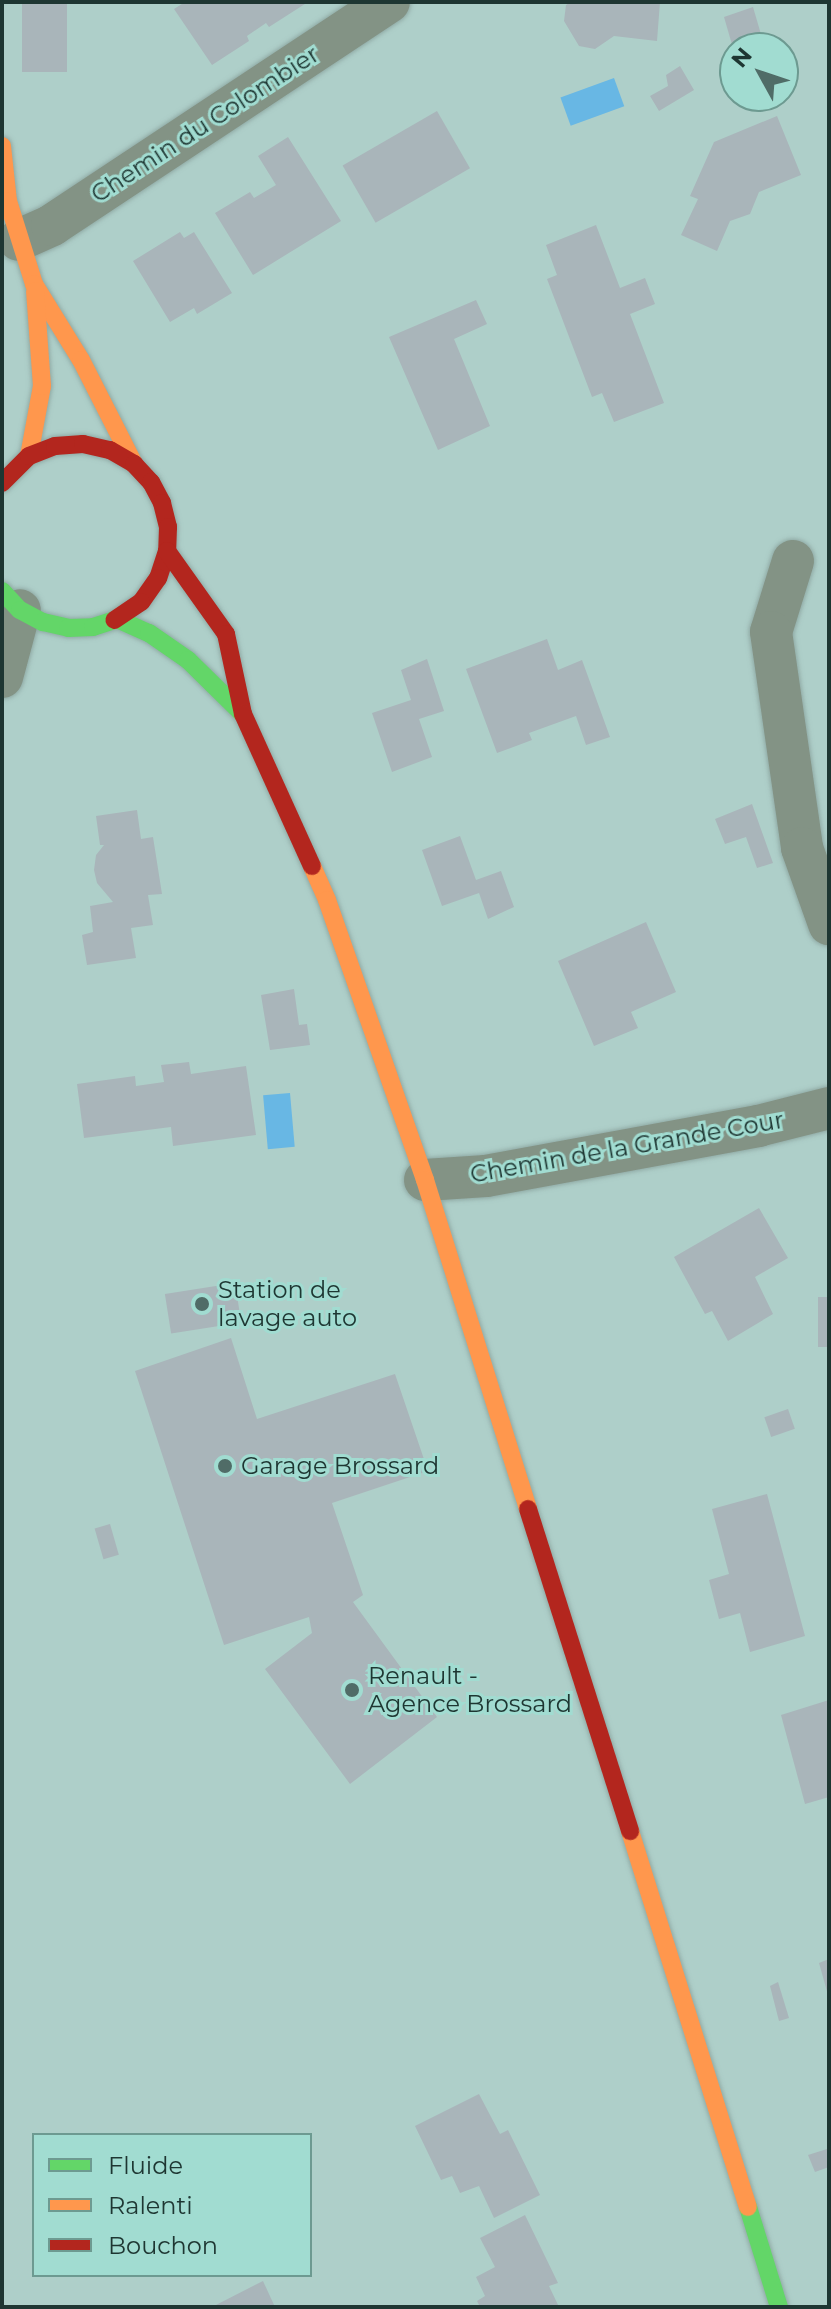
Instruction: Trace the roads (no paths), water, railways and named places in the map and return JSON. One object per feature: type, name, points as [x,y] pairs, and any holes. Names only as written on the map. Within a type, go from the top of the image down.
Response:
[{"type":"main road","points":[[2,146],[8,201],[34,284],[81,360],[134,464],[151,482],[162,503],[168,527],[167,551],[158,578],[141,602],[117,619],[93,627],[68,628],[43,622],[11,601]]},
{"type":"main road","points":[[10,470],[42,386],[34,284]]},
{"type":"main road","points":[[10,470],[55,446],[83,444],[110,450],[134,464]]},
{"type":"main road","points":[[167,551],[226,634],[243,714],[327,900],[425,1180],[779,2307]]},
{"type":"main road","points":[[117,619],[149,633],[188,660],[243,714]]},
{"type":"street","name":"Chemin du Colombier","points":[[19,240],[52,225],[389,2]]},
{"type":"street","points":[[793,561],[771,632],[802,848],[829,924]]},
{"type":"street","points":[[2,677],[11,601]]},
{"type":"street","name":"Chemin de la Grande Cour","points":[[425,1180],[486,1176],[758,1126],[829,1108]]},
{"type":"water","points":[[614,78],[624,106],[571,126],[560,97]]},
{"type":"water","points":[[290,1093],[295,1147],[268,1149],[263,1095]]},
{"type":"place","name":"Station de lavage auto","points":[[202,1304]]},
{"type":"place","name":"Garage Brossard","points":[[225,1466]]},
{"type":"place","name":"Renault - Agence Brossard","points":[[352,1690]]}]
